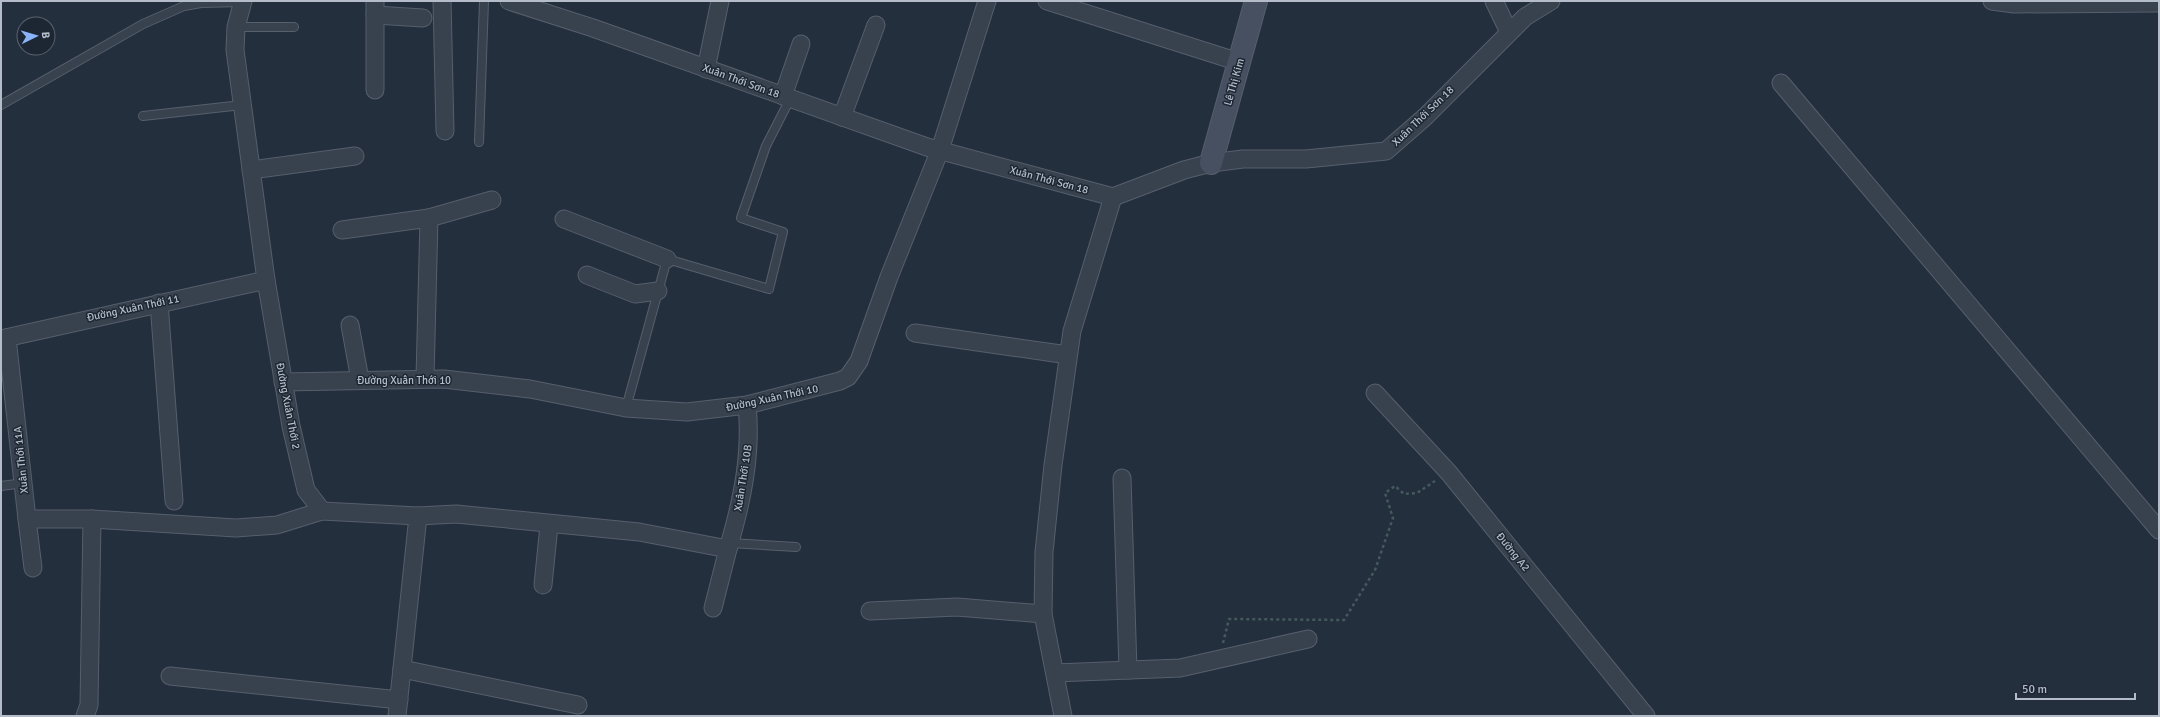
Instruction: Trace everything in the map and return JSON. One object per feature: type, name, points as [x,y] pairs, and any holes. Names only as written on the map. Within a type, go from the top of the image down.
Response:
[{"type":"street","points":[[442,1],[445,131]]},
{"type":"street","name":"Xuân Thới Sơn 18","points":[[509,1],[940,150],[1113,197],[1184,170],[1211,163],[1243,159],[1306,159],[1386,151],[1425,116],[1525,17],[1552,1]]},
{"type":"street","points":[[706,69],[720,1]]},
{"type":"street","name":"Đường Xuân Thới 10","points":[[283,382],[425,378],[530,389],[626,408],[687,412],[747,405],[831,384],[848,377],[859,361],[889,277],[940,150],[987,1]]},
{"type":"street","points":[[1047,1],[1239,62]]},
{"type":"street","name":"Lê Thị Kim","points":[[1211,163],[1256,1]]},
{"type":"street","points":[[1494,1],[1509,32]]},
{"type":"street","points":[[1992,1],[2014,4],[2159,3]]},
{"type":"street","name":"Đường Xuân Thới 2","points":[[242,2],[236,27],[234,50],[266,280],[283,382],[306,490],[322,511]]},
{"type":"street","points":[[375,90],[375,8],[423,18]]},
{"type":"street","points":[[842,116],[876,25]]},
{"type":"street","points":[[786,97],[801,44]]},
{"type":"street","points":[[1781,83],[2159,530]]},
{"type":"street","points":[[251,170],[355,156]]},
{"type":"street","points":[[1063,716],[1043,614],[1044,552],[1053,465],[1072,331],[1113,197]]},
{"type":"street","points":[[342,230],[429,218],[492,200]]},
{"type":"street","points":[[425,378],[429,218]]},
{"type":"street","points":[[564,219],[667,259]]},
{"type":"street","points":[[587,274],[634,294],[658,291]]},
{"type":"street","name":"Đường Xuân Thới 11","points":[[4,338],[266,280]]},
{"type":"street","points":[[159,303],[174,501]]},
{"type":"street","points":[[350,325],[360,380]]},
{"type":"street","points":[[915,333],[1068,355]]},
{"type":"street","name":"Xuân Thới 11A","points":[[4,338],[24,483],[33,568]]},
{"type":"street","name":"Đường A2","points":[[1375,393],[1449,473],[1646,716]]},
{"type":"street","name":"Xuân Thới 10B","points":[[713,608],[740,506],[749,452],[747,405]]},
{"type":"street","points":[[1122,478],[1128,670]]},
{"type":"street","points":[[27,519],[92,519],[236,528],[277,525],[322,511],[418,516],[456,514],[640,532],[729,546]]},
{"type":"street","points":[[170,676],[398,708],[418,516]]},
{"type":"street","points":[[85,716],[89,705],[92,519]]},
{"type":"street","points":[[542,586],[548,524]]},
{"type":"street","points":[[870,611],[957,607],[1043,614]]},
{"type":"street","points":[[1055,673],[1180,668],[1308,639]]},
{"type":"street","points":[[402,669],[578,705]]},
{"type":"lane","points":[[478,142],[484,1]]},
{"type":"lane","points":[[1,105],[143,24],[184,6],[201,3],[242,2]]},
{"type":"lane","points":[[236,27],[294,27]]},
{"type":"lane","points":[[626,408],[667,259],[769,289],[782,232],[741,218],[766,146],[786,97]]},
{"type":"lane","points":[[143,116],[242,105]]},
{"type":"lane","points":[[1,486],[24,483]]},
{"type":"lane","points":[[729,546],[796,547]]},
{"type":"path","points":[[1220,659],[1229,619],[1344,620],[1375,570],[1392,518],[1385,493],[1395,486],[1404,494],[1417,492],[1449,473]]}]
